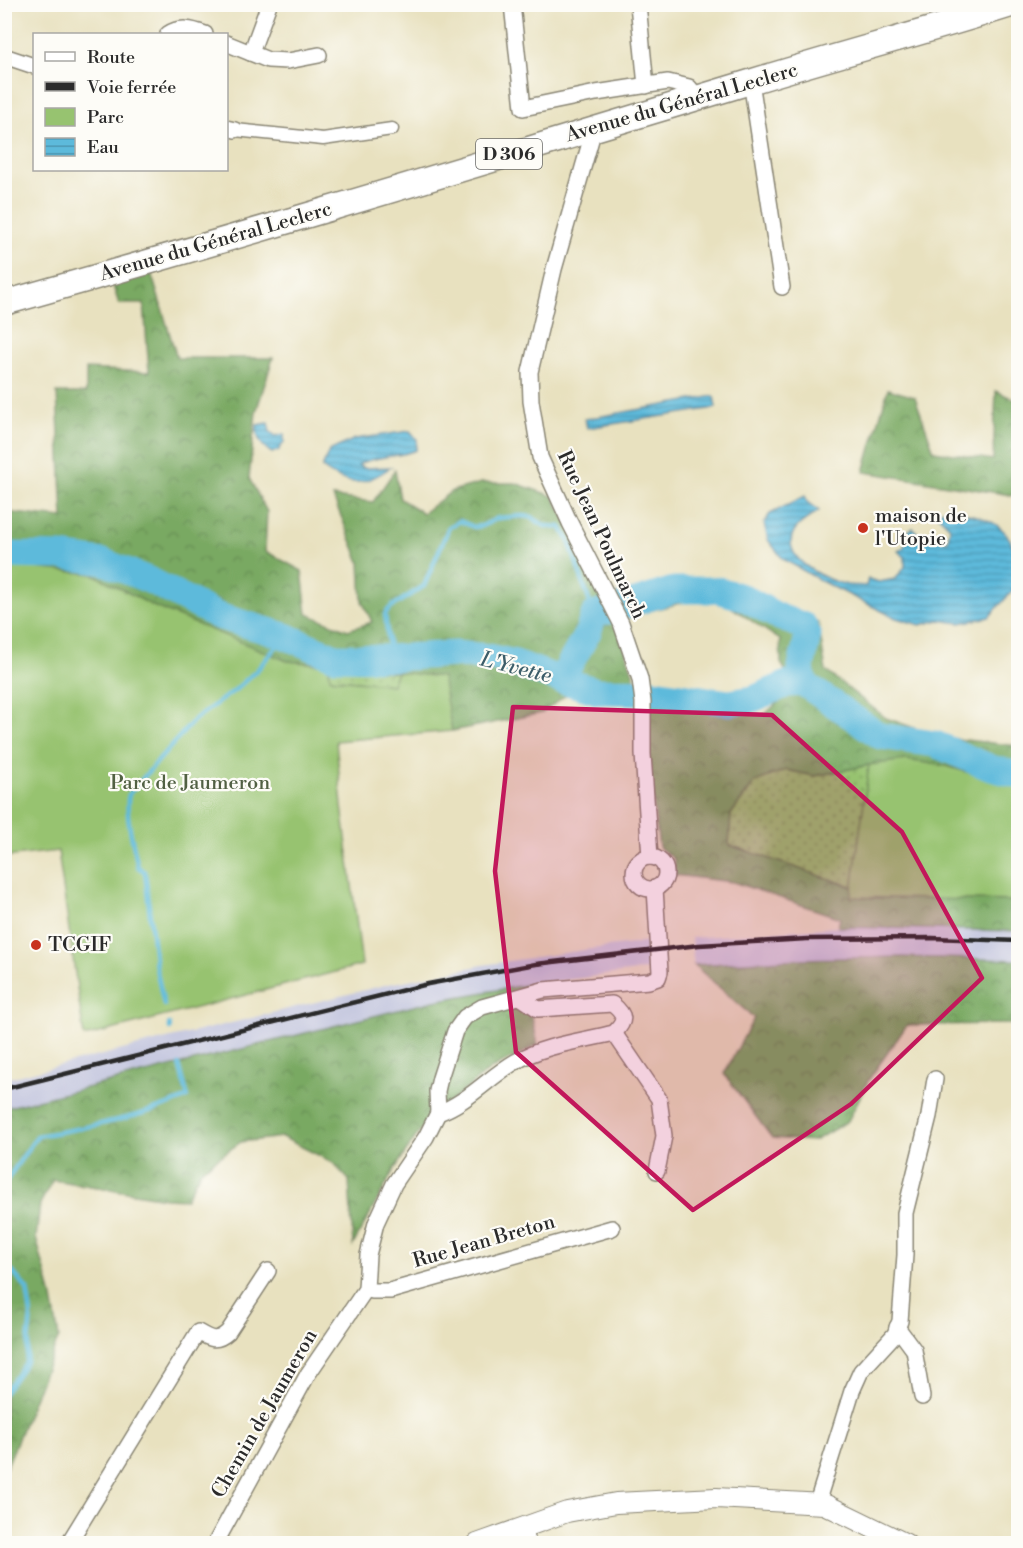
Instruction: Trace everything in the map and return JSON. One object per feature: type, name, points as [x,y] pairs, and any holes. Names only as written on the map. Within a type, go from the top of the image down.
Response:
[{"type":"main road","name":"Avenue du Général Leclerc","points":[[4,303],[178,254],[988,9],[1014,4]]},
{"type":"street","points":[[251,53],[269,4]]},
{"type":"street","points":[[512,4],[523,108],[668,82],[690,87],[698,98]]},
{"type":"street","points":[[638,4],[646,86]]},
{"type":"street","points":[[170,33],[190,28],[202,33]]},
{"type":"street","points":[[228,44],[268,60],[288,61],[319,54]]},
{"type":"street","points":[[4,56],[33,66]]},
{"type":"street","points":[[751,81],[782,287]]},
{"type":"street","points":[[231,129],[323,139],[392,129]]},
{"type":"street","name":"Rue Jean Poulmarch","points":[[594,129],[554,268],[530,372],[531,400],[540,457],[570,523],[621,623],[640,679],[650,857]]},
{"type":"street","points":[[650,857],[662,863],[665,872],[663,882],[654,888],[641,886],[635,879],[634,868],[640,860],[650,857]]},
{"type":"street","points":[[366,1289],[368,1255],[376,1223],[394,1184],[426,1137],[438,1113],[437,1092],[440,1078],[455,1031],[465,1017],[482,1007],[543,990],[649,981],[658,978],[660,972],[654,888]]},
{"type":"street","points":[[438,1113],[452,1108],[517,1061],[541,1051],[614,1033],[623,1020],[621,1012],[612,1005],[538,1009],[520,997]]},
{"type":"street","points":[[614,1033],[659,1099],[664,1136],[657,1170]]},
{"type":"street","points":[[818,1503],[852,1391],[861,1371],[895,1334],[897,1327],[905,1255],[904,1213],[929,1116],[935,1079]]},
{"type":"street","name":"Rue Jean Breton","points":[[366,1289],[390,1291],[612,1228]]},
{"type":"street","points":[[68,1544],[198,1332],[211,1339],[221,1338],[228,1332],[267,1271]]},
{"type":"street","name":"Chemin de Jaumeron","points":[[215,1544],[308,1374],[366,1289]]},
{"type":"street","points":[[897,1327],[914,1350],[922,1397]]},
{"type":"street","points":[[477,1544],[526,1535],[567,1512],[616,1503],[716,1498],[824,1504],[906,1544]]},
{"type":"highlighted area","points":[[513,707],[772,715],[902,832],[982,978],[851,1104],[693,1210],[516,1052],[495,871]]},
{"type":"shaded area","points":[[838,927],[1018,931],[1018,960],[900,957],[801,959],[694,965],[691,938]]},
{"type":"shaded area","points":[[650,942],[653,969],[525,985],[434,1001],[5,1108],[5,1079],[389,984],[483,965]]},
{"type":"green space","points":[[150,269],[177,358],[273,358],[256,412],[249,478],[267,512],[265,551],[302,571],[307,614],[348,630],[372,622],[362,601],[360,562],[333,497],[373,502],[395,470],[400,499],[423,513],[452,491],[481,483],[515,483],[553,496],[610,603],[640,695],[763,716],[795,687],[781,663],[780,640],[722,601],[688,601],[625,617],[619,592],[724,582],[818,622],[826,671],[886,718],[940,737],[1018,746],[1018,787],[946,766],[906,760],[815,776],[786,770],[755,782],[731,814],[729,845],[853,887],[852,897],[1018,901],[1018,931],[838,927],[840,918],[733,882],[674,875],[674,859],[659,847],[639,695],[566,695],[542,713],[452,731],[441,677],[287,661],[155,607],[93,574],[5,567],[5,512],[63,518],[57,393],[86,393],[86,369],[149,372],[144,304],[119,304],[111,280]]},
{"type":"green space","points":[[888,389],[915,397],[934,451],[993,460],[996,391],[1018,401],[1018,496],[864,472]]},
{"type":"green space","name":"Parc de Jaumeron","points":[[5,567],[93,574],[155,607],[287,661],[328,665],[330,678],[392,685],[397,672],[442,677],[452,731],[336,741],[362,965],[84,1037],[58,851],[5,857]]},
{"type":"green space","points":[[328,665],[397,672],[392,685],[330,678]]},
{"type":"green space","points":[[906,760],[946,766],[1018,787],[1018,901],[851,897],[869,765]]},
{"type":"green space","points":[[869,765],[853,887],[728,845],[731,814],[755,781],[786,770],[815,776]]},
{"type":"green space","points":[[900,957],[1018,960],[1018,1024],[907,1025],[869,1079],[848,1121],[814,1141],[772,1138],[724,1074],[754,1018],[694,965],[801,959]]},
{"type":"green space","points":[[525,985],[538,1045],[491,1069],[427,1120],[394,1170],[353,1245],[349,1180],[332,1162],[282,1137],[241,1142],[201,1170],[186,1199],[165,1198],[53,1180],[40,1204],[36,1238],[51,1293],[59,1337],[5,1471],[5,1108],[434,1001]]},
{"type":"water","points":[[714,396],[716,408],[587,428],[585,419]]},
{"type":"water","points":[[268,423],[270,432],[276,436],[284,434],[284,442],[279,450],[272,453],[265,448],[257,434],[257,425]]},
{"type":"water","points":[[410,431],[417,439],[416,450],[358,465],[363,468],[391,467],[373,478],[357,482],[349,481],[322,468],[329,451],[355,439]]},
{"type":"water","points":[[805,496],[807,502],[819,511],[796,528],[791,545],[801,561],[829,579],[847,585],[866,586],[868,579],[879,582],[895,579],[905,567],[905,557],[898,551],[904,547],[906,541],[903,535],[913,528],[920,536],[948,541],[950,527],[932,509],[977,516],[997,525],[1005,532],[1014,552],[1014,589],[989,617],[960,623],[939,620],[920,625],[896,618],[823,582],[783,559],[768,540],[764,523],[770,514]]},
{"type":"waterway","points":[[390,658],[385,614],[391,607],[424,586],[449,527],[460,521],[474,527],[482,526],[498,518],[523,516],[531,517],[545,526],[561,527],[569,541],[594,615]]},
{"type":"waterway","name":"L'Yvette","points":[[4,555],[61,556],[104,562],[151,581],[218,616],[285,636],[335,657],[390,658],[455,654],[488,657],[515,663],[597,691],[654,692],[729,703],[753,699],[787,684],[803,683],[880,736],[935,744],[991,768],[1018,775]]},
{"type":"waterway","points":[[561,680],[588,632],[594,615],[674,590],[718,590],[745,598],[779,617],[804,626],[808,635],[801,667],[803,683]]},
{"type":"waterway","points":[[164,1005],[156,968],[145,872],[138,867],[130,830],[129,794],[195,719],[235,690],[257,670],[285,636]]},
{"type":"waterway","points":[[169,1024],[170,1029]]},
{"type":"waterway","points":[[4,1184],[37,1136],[133,1116],[188,1097],[179,1065]]},
{"type":"waterway","points":[[4,1262],[27,1289],[31,1315],[26,1362],[4,1393]]},
{"type":"railway","points":[[4,1089],[428,984],[536,964],[699,945],[807,939],[932,938],[1018,941]]},
{"type":"place","name":"maison de l'Utopie","points":[[863,528]]},
{"type":"place","name":"TCGIF","points":[[36,945]]}]
